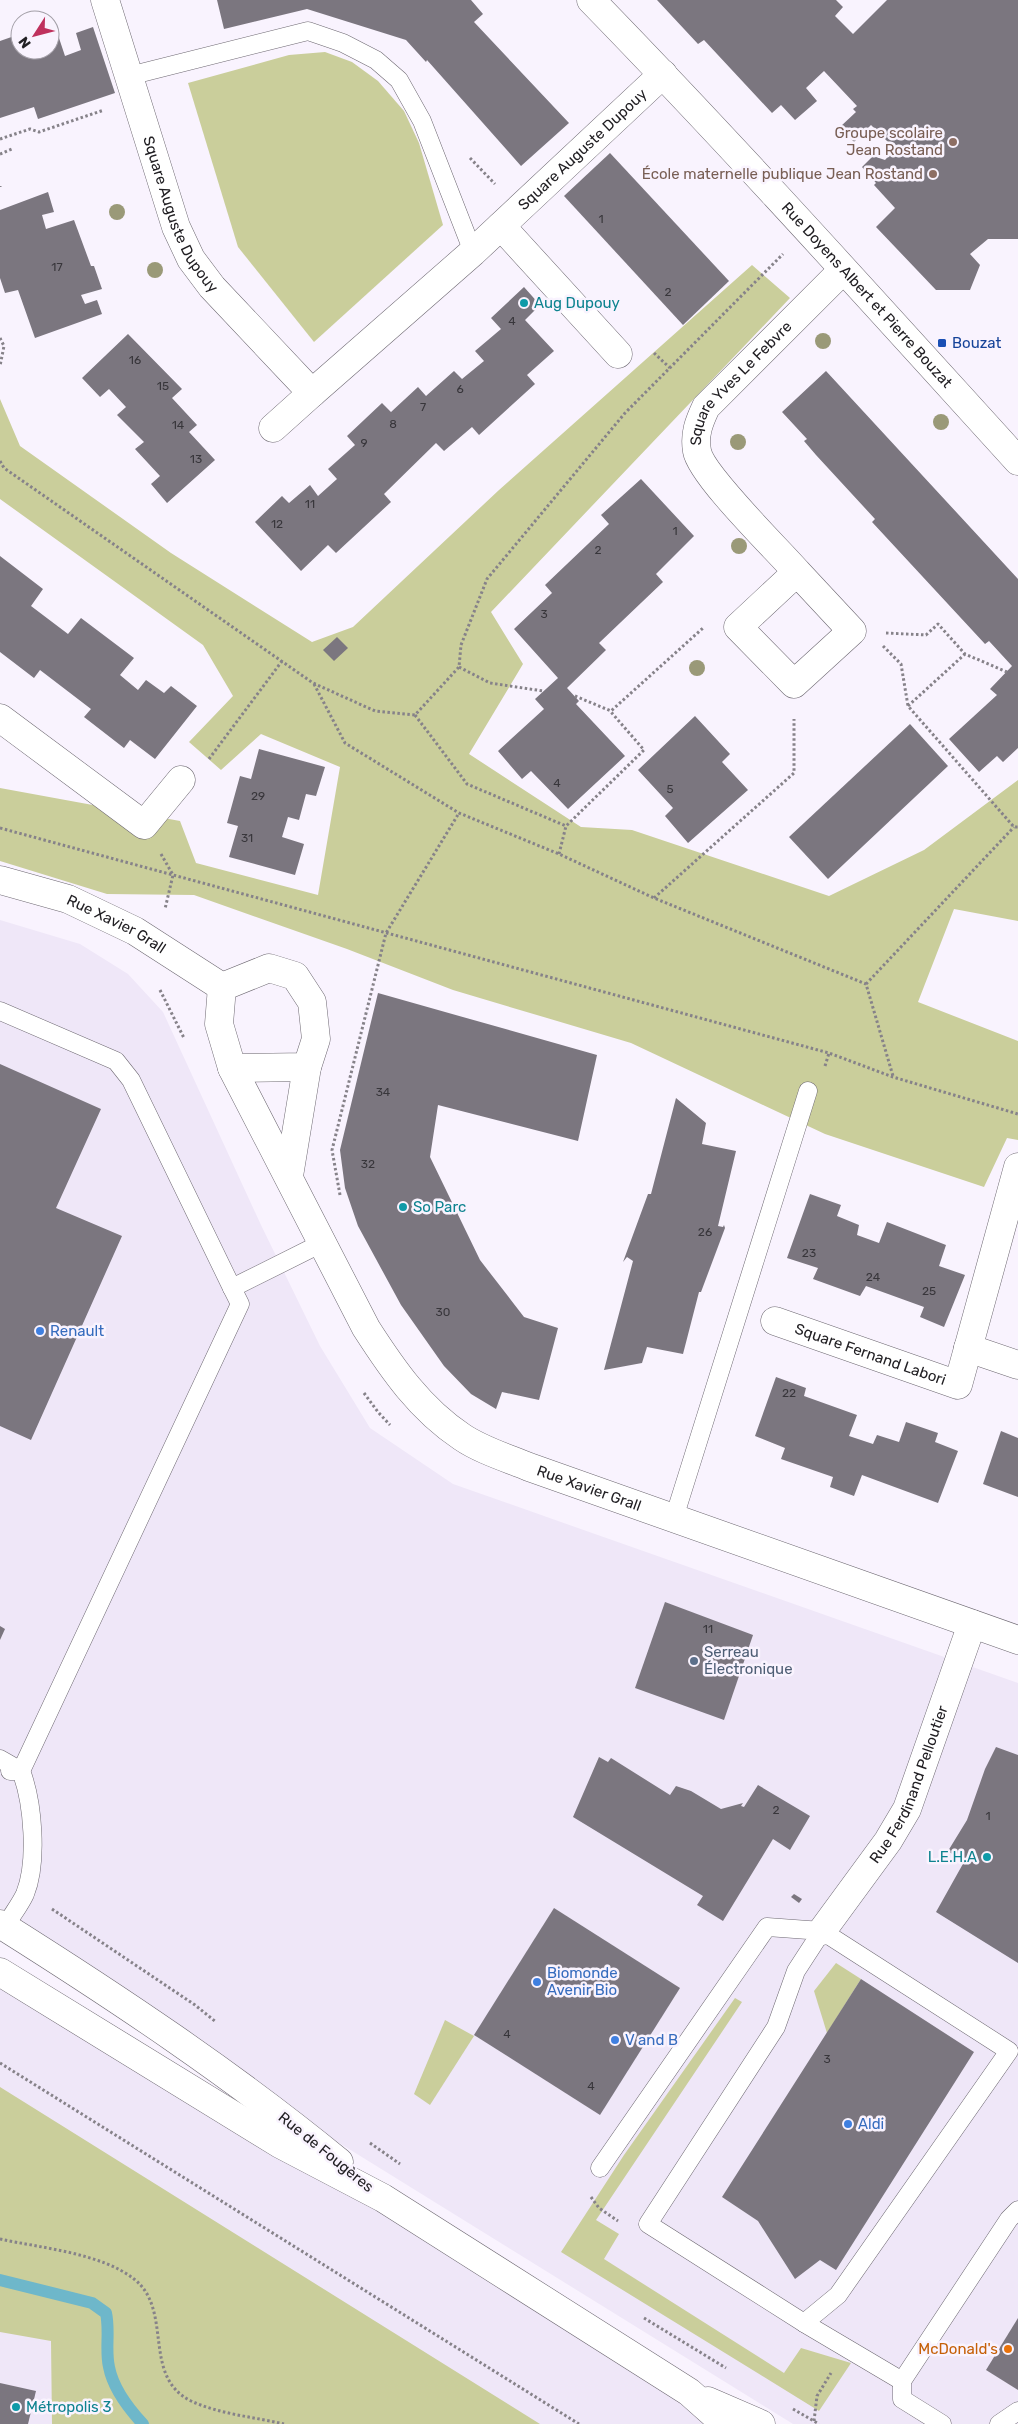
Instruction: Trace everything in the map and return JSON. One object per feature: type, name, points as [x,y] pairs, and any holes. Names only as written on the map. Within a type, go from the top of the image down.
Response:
[{"type":"street","name":"Square Auguste Dupouy","points":[[105,0],[176,227],[191,259],[212,287],[312,393]]},
{"type":"street","name":"Rue Doyens Albert et Pierre Bouzat","points":[[591,0],[663,74],[843,270],[926,357],[1018,461]]},
{"type":"street","name":"Square Auguste Dupouy","points":[[273,428],[473,252],[663,74]]},
{"type":"street","points":[[510,217],[618,354]]},
{"type":"street","name":"Square Yves Le Febvre","points":[[843,270],[706,407],[696,427],[697,452],[707,473],[797,572],[861,632]]},
{"type":"street","points":[[797,572],[738,626],[794,684],[861,632]]},
{"type":"street","points":[[0,718],[144,826],[181,780]]},
{"type":"street","name":"Rue Xavier Grall","points":[[0,880],[68,899],[136,931],[222,987],[219,1024],[232,1068],[324,1242],[366,1328],[392,1368],[422,1405],[463,1438],[529,1467],[1018,1640]]},
{"type":"street","points":[[222,987],[269,968],[295,976],[312,1002],[316,1039],[307,1067],[289,1176]]},
{"type":"street","points":[[232,1068],[307,1067]]},
{"type":"street","name":"Square Fernand Labori","points":[[775,1321],[958,1385],[1018,1167]]},
{"type":"street","points":[[968,1348],[1018,1365]]},
{"type":"street","name":"Rue Ferdinand Pelloutier","points":[[822,1931],[888,1841],[907,1810],[972,1624]]},
{"type":"street","name":"Rue de Fougères","points":[[2,1927],[214,2067],[293,2124],[383,2198]]},
{"type":"street","name":"Rue de Fougères","points":[[0,1972],[280,2144],[383,2198]]},
{"type":"street","points":[[383,2198],[689,2392],[761,2424]]},
{"type":"street","points":[[689,2392],[726,2424]]},
{"type":"lane","points":[[133,88],[308,31],[343,43],[376,60],[399,80],[422,121],[473,252]]},
{"type":"lane","points":[[0,1011],[116,1060],[131,1080],[240,1304],[21,1771]]},
{"type":"lane","points":[[674,1518],[808,1091]]},
{"type":"lane","points":[[232,1288],[324,1242]]},
{"type":"lane","points":[[0,1760],[21,1771],[28,1789],[31,1812],[31,1865],[25,1893],[2,1927]]},
{"type":"lane","points":[[0,1771],[21,1771]]},
{"type":"lane","points":[[600,2168],[767,1927],[822,1931],[1009,2051],[838,2295],[804,2323]]},
{"type":"lane","points":[[822,1931],[796,1971],[776,2028],[648,2224],[804,2323],[902,2380]]},
{"type":"lane","points":[[942,2424],[902,2398],[902,2380],[1015,2218]]},
{"type":"lane","points":[[999,2424],[1018,2410]]},
{"type":"path","points":[[0,140],[30,129],[39,132],[133,88]]},
{"type":"path","points":[[0,154],[12,149]]},
{"type":"path","points":[[465,153],[510,217]]},
{"type":"path","points":[[415,715],[459,667],[461,645],[487,580],[625,413],[807,230]]},
{"type":"path","points":[[0,338],[4,346],[0,366]]},
{"type":"path","points":[[0,461],[4,468],[313,683],[375,711],[415,715]]},
{"type":"path","points":[[861,632],[926,636],[938,624],[965,654],[1007,672]]},
{"type":"path","points":[[611,711],[703,628],[738,626]]},
{"type":"path","points":[[861,632],[901,664],[908,706],[1016,827],[866,984]]},
{"type":"path","points":[[908,706],[965,654]]},
{"type":"path","points":[[181,780],[203,767],[282,661]]},
{"type":"path","points":[[459,667],[490,683],[544,691]]},
{"type":"path","points":[[313,683],[345,743],[459,813],[559,854],[654,898],[866,984]]},
{"type":"path","points":[[654,898],[794,773],[794,684]]},
{"type":"path","points":[[559,854],[566,826],[644,750],[611,711],[574,696]]},
{"type":"path","points":[[415,715],[428,735],[467,784],[566,826]]},
{"type":"path","points":[[343,1203],[338,1188],[332,1150],[386,933],[459,813]]},
{"type":"path","points":[[144,826],[173,875],[158,944],[141,968],[156,983],[188,1046]]},
{"type":"path","points":[[0,828],[829,1053],[893,1077],[1018,1114]]},
{"type":"path","points":[[866,984],[893,1077]]},
{"type":"path","points":[[362,1389],[378,1412],[391,1426]]},
{"type":"path","points":[[25,1893],[65,1917],[218,2023]]},
{"type":"path","points":[[0,2063],[579,2424]]},
{"type":"path","points":[[367,2140],[403,2167]]},
{"type":"path","points":[[599,2208],[607,2213]]},
{"type":"path","points":[[0,2239],[115,2266],[136,2280],[149,2297],[154,2315],[160,2359],[165,2375],[176,2390],[190,2400],[206,2407],[284,2424]]},
{"type":"path","points":[[640,2316],[731,2371]]},
{"type":"path","points":[[814,2421],[817,2396],[838,2361],[840,2344]]},
{"type":"path","points":[[789,2406],[818,2424]]},
{"type":"shaded area","points":[[0,920],[80,944],[128,974],[163,1012],[261,1225],[320,1346],[370,1428],[453,1484],[1018,1683],[1018,2424],[793,2424],[307,2123],[0,1908]]},
{"type":"shaded area","points":[[0,1972],[725,2424],[0,2424]]},
{"type":"green space","points":[[325,52],[352,62],[378,81],[404,111],[419,143],[443,225],[314,342],[238,247],[188,83],[289,55]]},
{"type":"green space","points":[[752,265],[790,298],[491,612],[523,664],[469,754],[581,827],[632,830],[829,896],[924,850],[1018,780],[1018,921],[954,909],[918,1002],[1018,1041],[1018,1140],[1007,1138],[984,1187],[825,1134],[631,1043],[453,990],[347,949],[194,895],[107,894],[0,861],[0,788],[180,821],[196,863],[318,895],[340,767],[261,734],[221,770],[189,742],[233,696],[203,645],[0,499],[0,399],[20,446],[171,553],[312,642],[353,627],[499,490]]},
{"type":"green space","points":[[836,1963],[861,1979],[827,2033],[814,1991]]},
{"type":"green space","points":[[735,1998],[742,2002],[596,2220],[619,2234],[604,2259],[784,2373],[801,2348],[851,2363],[819,2411],[561,2252],[624,2155]]},
{"type":"green space","points":[[445,2020],[474,2036],[430,2105],[414,2094]]},
{"type":"green space","points":[[0,2087],[540,2424],[52,2424],[51,2341],[0,2332]]},
{"type":"building","points":[[217,0],[471,0],[483,14],[474,22],[569,123],[521,166],[427,60],[426,62],[406,40],[307,9],[224,29]]},
{"type":"building","name":"Groupe scolaire Jean Rostand","points":[[657,0],[836,0],[843,7],[835,16],[853,34],[887,0],[1018,0],[1018,239],[988,239],[970,254],[980,265],[970,290],[936,290],[876,227],[895,208],[874,185],[876,183],[862,167],[873,156],[885,160],[895,149],[871,125],[854,142],[840,127],[856,112],[853,109],[857,106],[824,71],[806,88],[817,101],[795,120],[781,105],[772,113],[704,40],[698,44]]},
{"type":"building","points":[[93,27],[115,93],[38,119],[34,107],[0,118],[0,41],[10,38],[10,60],[60,60],[60,41],[65,56],[81,50],[76,33]]},
{"type":"building","points":[[610,153],[729,281],[683,325],[564,196]]},
{"type":"building","points":[[48,192],[54,212],[42,215],[46,229],[74,220],[91,266],[94,266],[102,289],[81,295],[85,304],[97,300],[102,314],[35,338],[18,290],[5,293],[0,278],[0,210]]},
{"type":"building","points":[[524,287],[540,305],[525,320],[554,351],[527,375],[535,384],[479,435],[472,427],[444,451],[436,443],[384,494],[391,502],[336,553],[328,545],[301,571],[255,522],[282,496],[289,503],[310,485],[318,496],[337,479],[328,469],[355,445],[347,436],[382,403],[391,412],[418,387],[426,396],[454,371],[462,379],[484,361],[475,351],[501,329],[491,318]]},
{"type":"building","points":[[128,334],[182,389],[172,398],[197,425],[189,432],[215,460],[167,503],[151,484],[160,476],[135,449],[144,442],[117,415],[126,407],[109,389],[100,397],[82,378]]},
{"type":"building","points":[[826,371],[1018,579],[1018,748],[1003,762],[997,756],[979,772],[949,739],[997,695],[990,689],[1012,666],[989,641],[985,644],[872,522],[875,519],[816,455],[804,441],[807,439],[782,412]]},
{"type":"building","points":[[641,479],[694,536],[656,574],[663,582],[599,643],[606,650],[567,688],[579,701],[576,704],[625,756],[568,809],[531,771],[522,779],[498,751],[544,709],[535,699],[558,678],[514,629],[552,593],[545,585],[609,524],[601,515]]},
{"type":"building","points":[[0,556],[43,589],[31,606],[68,634],[81,618],[134,658],[120,675],[138,690],[146,680],[164,693],[171,686],[197,706],[155,759],[130,740],[124,748],[84,717],[91,709],[40,670],[34,678],[0,652]]},
{"type":"building","points":[[337,637],[348,648],[334,661],[323,650]]},
{"type":"building","points":[[695,716],[730,754],[722,762],[748,790],[688,843],[665,816],[673,808],[638,770]]},
{"type":"building","points":[[910,724],[948,766],[828,879],[789,837]]},
{"type":"building","points":[[259,749],[325,767],[316,796],[306,794],[299,820],[288,817],[282,837],[304,844],[295,875],[229,857],[238,826],[227,823],[240,776],[251,779]]},
{"type":"building","name":"So Parc","points":[[378,993],[597,1055],[578,1141],[438,1105],[430,1157],[480,1260],[524,1317],[558,1328],[539,1400],[502,1392],[496,1409],[471,1394],[444,1366],[401,1305],[358,1226],[345,1188],[340,1150]]},
{"type":"building","name":"Renault","points":[[0,1064],[101,1109],[56,1208],[122,1236],[31,1440],[0,1426]]},
{"type":"building","points":[[676,1098],[706,1123],[702,1144],[736,1151],[718,1226],[723,1227],[724,1225],[725,1228],[701,1292],[699,1292],[683,1354],[647,1347],[642,1363],[604,1370],[633,1261],[627,1257],[623,1262],[648,1194],[651,1194]]},
{"type":"building","points":[[810,1194],[841,1205],[837,1216],[859,1225],[857,1235],[879,1243],[887,1222],[946,1245],[939,1266],[965,1275],[944,1327],[920,1317],[924,1307],[866,1286],[860,1296],[813,1279],[818,1268],[787,1258]]},
{"type":"building","points":[[776,1377],[806,1388],[804,1396],[857,1415],[849,1436],[873,1444],[877,1435],[899,1442],[906,1422],[938,1433],[935,1442],[958,1451],[938,1503],[862,1475],[854,1496],[830,1487],[833,1477],[781,1459],[785,1448],[755,1436]]},
{"type":"building","points":[[1001,1431],[1018,1438],[1018,1497],[983,1484]]},
{"type":"building","name":"Serreau Électronique","points":[[665,1602],[753,1635],[724,1720],[635,1688]]},
{"type":"building","points":[[0,1626],[5,1629],[0,1640]]},
{"type":"building","name":"L.E.H.A","points":[[996,1747],[1018,1755],[1018,1963],[936,1912],[964,1862],[948,1851],[967,1820],[985,1769]]},
{"type":"building","points":[[599,1757],[608,1762],[611,1758],[670,1795],[676,1786],[691,1791],[721,1809],[743,1803],[741,1806],[744,1807],[758,1785],[810,1816],[790,1850],[773,1839],[723,1921],[697,1905],[703,1896],[573,1817]]},
{"type":"building","points":[[794,1894],[802,1899],[799,1903],[791,1897]]},
{"type":"building","points":[[554,1908],[680,1988],[600,2115],[474,2035]]},
{"type":"building","name":"Aldi","points":[[861,1979],[974,2052],[836,2270],[820,2260],[795,2279],[758,2221],[722,2197]]},
{"type":"building","name":"McDonald's","points":[[1018,2318],[1018,2390],[986,2370]]},
{"type":"building","name":"Métropolis 3","points":[[0,2383],[36,2391],[28,2424],[0,2424]]},
{"type":"waterway","points":[[0,2280],[92,2303],[106,2313],[108,2361],[111,2375],[122,2398],[143,2424]]},
{"type":"place","name":"Groupe scolaire Jean Rostand","points":[[953,142]]},
{"type":"place","name":"École maternelle publique Jean Rostand","points":[[933,174]]},
{"type":"place","name":"Aug Dupouy","points":[[524,303]]},
{"type":"place","name":"Bouzat","points":[[942,343]]},
{"type":"place","name":"So Parc","points":[[403,1207]]},
{"type":"place","name":"Renault","points":[[40,1331]]},
{"type":"place","name":"Serreau Électronique","points":[[694,1661]]},
{"type":"place","name":"L.E.H.A","points":[[987,1857]]},
{"type":"place","name":"Biomonde Avenir Bio","points":[[537,1982]]},
{"type":"place","name":"V and B","points":[[615,2040]]},
{"type":"place","name":"Aldi","points":[[848,2124]]},
{"type":"place","name":"McDonald's","points":[[1008,2349]]},
{"type":"place","name":"Métropolis 3","points":[[16,2407]]}]
